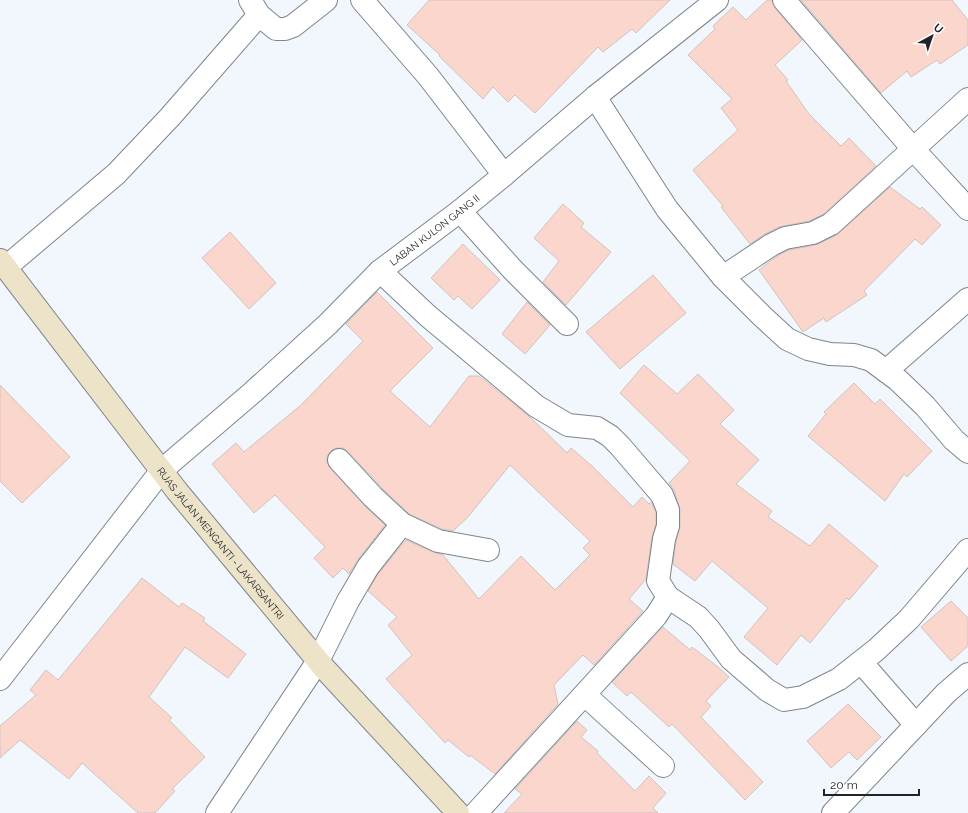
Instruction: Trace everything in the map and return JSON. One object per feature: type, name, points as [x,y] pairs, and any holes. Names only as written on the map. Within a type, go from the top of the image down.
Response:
[{"type":"main road","name":"RUAS JALAN MENGANTI - LAKARSANTRI","points":[[3,263],[177,491],[318,660],[458,813]]},
{"type":"street","points":[[3,263],[116,174],[170,117],[254,7],[276,29],[285,29],[293,26],[326,0]]},
{"type":"street","points":[[362,0],[428,76],[504,175]]},
{"type":"street","name":"LABAN KULON GANG II","points":[[0,679],[162,470],[253,392],[328,324],[380,271],[460,211],[594,97],[717,0]]},
{"type":"street","points":[[784,0],[914,150],[968,209]]},
{"type":"street","points":[[594,97],[667,210],[723,277],[787,339],[808,349],[830,354],[854,355],[871,360],[898,380],[925,406],[954,440],[968,452]]},
{"type":"street","points":[[723,277],[771,245],[785,238],[813,233],[831,224],[914,150],[968,99]]},
{"type":"street","points":[[460,211],[513,270],[567,324]]},
{"type":"street","points":[[380,271],[428,316],[536,406],[568,425],[597,428],[610,436],[620,446],[662,495],[668,510],[668,526],[664,539],[658,581],[668,597],[698,617],[709,629],[731,659],[767,690],[784,700],[803,697],[839,678],[876,650],[909,619],[968,550]]},
{"type":"street","points":[[886,371],[968,299]]},
{"type":"street","points":[[339,460],[402,524],[438,541],[488,550]]},
{"type":"street","points":[[217,813],[318,660],[348,601],[368,567],[402,524]]},
{"type":"street","points":[[476,813],[656,616],[668,597]]},
{"type":"street","points":[[861,662],[916,725]]},
{"type":"street","points":[[833,813],[946,694],[968,674]]},
{"type":"street","points":[[585,695],[663,766]]},
{"type":"building","points":[[429,0],[670,0],[636,33],[632,29],[603,52],[598,47],[535,113],[515,95],[508,102],[493,87],[483,99],[439,56],[440,55],[407,25]]},
{"type":"building","points":[[767,0],[772,0],[775,8],[802,40],[775,65],[788,80],[786,81],[809,114],[841,146],[849,138],[876,166],[824,214],[809,221],[779,227],[750,244],[721,207],[723,206],[693,170],[738,130],[721,108],[732,99],[688,55],[715,29],[713,26],[733,7],[746,20]]},
{"type":"building","points":[[801,0],[952,0],[968,20],[968,45],[940,64],[937,60],[911,77],[907,71],[881,93]]},
{"type":"building","points":[[890,187],[920,209],[922,207],[941,225],[922,245],[915,239],[864,291],[867,295],[826,322],[824,318],[803,332],[759,270],[777,256],[789,250],[815,245],[837,235]]},
{"type":"building","points":[[563,204],[584,223],[581,227],[611,252],[566,305],[543,282],[559,261],[534,238]]},
{"type":"building","points":[[230,232],[276,283],[249,309],[202,258]]},
{"type":"building","points":[[463,244],[500,280],[472,309],[458,296],[454,300],[431,278]]},
{"type":"building","points":[[653,275],[686,313],[620,369],[586,332]]},
{"type":"building","points":[[377,292],[433,348],[390,391],[430,427],[469,376],[479,376],[530,417],[567,453],[571,448],[592,466],[633,507],[642,497],[649,504],[651,502],[656,512],[656,524],[652,537],[646,579],[629,599],[643,611],[594,665],[583,655],[554,685],[558,704],[495,774],[470,755],[469,757],[448,740],[445,743],[386,679],[412,655],[388,625],[397,617],[368,591],[378,574],[406,540],[443,555],[479,599],[521,556],[555,590],[590,555],[583,548],[590,541],[510,465],[468,517],[453,531],[442,529],[409,514],[348,452],[343,448],[337,448],[331,451],[327,456],[327,462],[330,468],[364,505],[385,525],[358,559],[349,574],[343,568],[333,578],[314,558],[325,547],[275,495],[254,513],[212,464],[236,443],[244,452],[301,405],[363,341],[346,324]]},
{"type":"building","points":[[527,302],[550,325],[525,354],[502,334]]},
{"type":"building","points":[[644,365],[677,394],[698,374],[734,410],[720,424],[759,460],[736,484],[772,511],[768,517],[810,546],[829,524],[878,566],[849,600],[847,598],[810,643],[801,635],[777,665],[744,637],[768,608],[712,561],[695,581],[673,564],[680,526],[680,510],[674,490],[669,483],[690,461],[620,393]]},
{"type":"building","points":[[854,383],[875,404],[880,399],[932,451],[907,477],[904,474],[885,501],[808,436],[826,414],[824,412]]},
{"type":"building","points":[[0,385],[70,457],[22,503],[0,481]]},
{"type":"building","points":[[142,578],[179,607],[182,603],[205,618],[203,621],[246,654],[228,678],[185,647],[149,697],[172,718],[169,720],[205,757],[172,789],[175,791],[155,813],[138,813],[82,763],[69,779],[20,740],[0,758],[0,726],[36,695],[30,690],[46,670],[58,680]]},
{"type":"building","points":[[951,601],[968,618],[968,646],[951,661],[921,627]]},
{"type":"building","points":[[663,627],[690,650],[692,647],[729,677],[706,701],[711,706],[701,717],[763,782],[745,800],[672,724],[669,727],[631,692],[627,696],[612,682]]},
{"type":"building","points":[[848,704],[881,737],[857,760],[849,752],[831,768],[807,741]]},
{"type":"building","points":[[577,721],[587,730],[581,737],[598,751],[597,753],[635,791],[649,776],[666,793],[653,808],[658,813],[504,813],[522,794],[515,789]]}]
